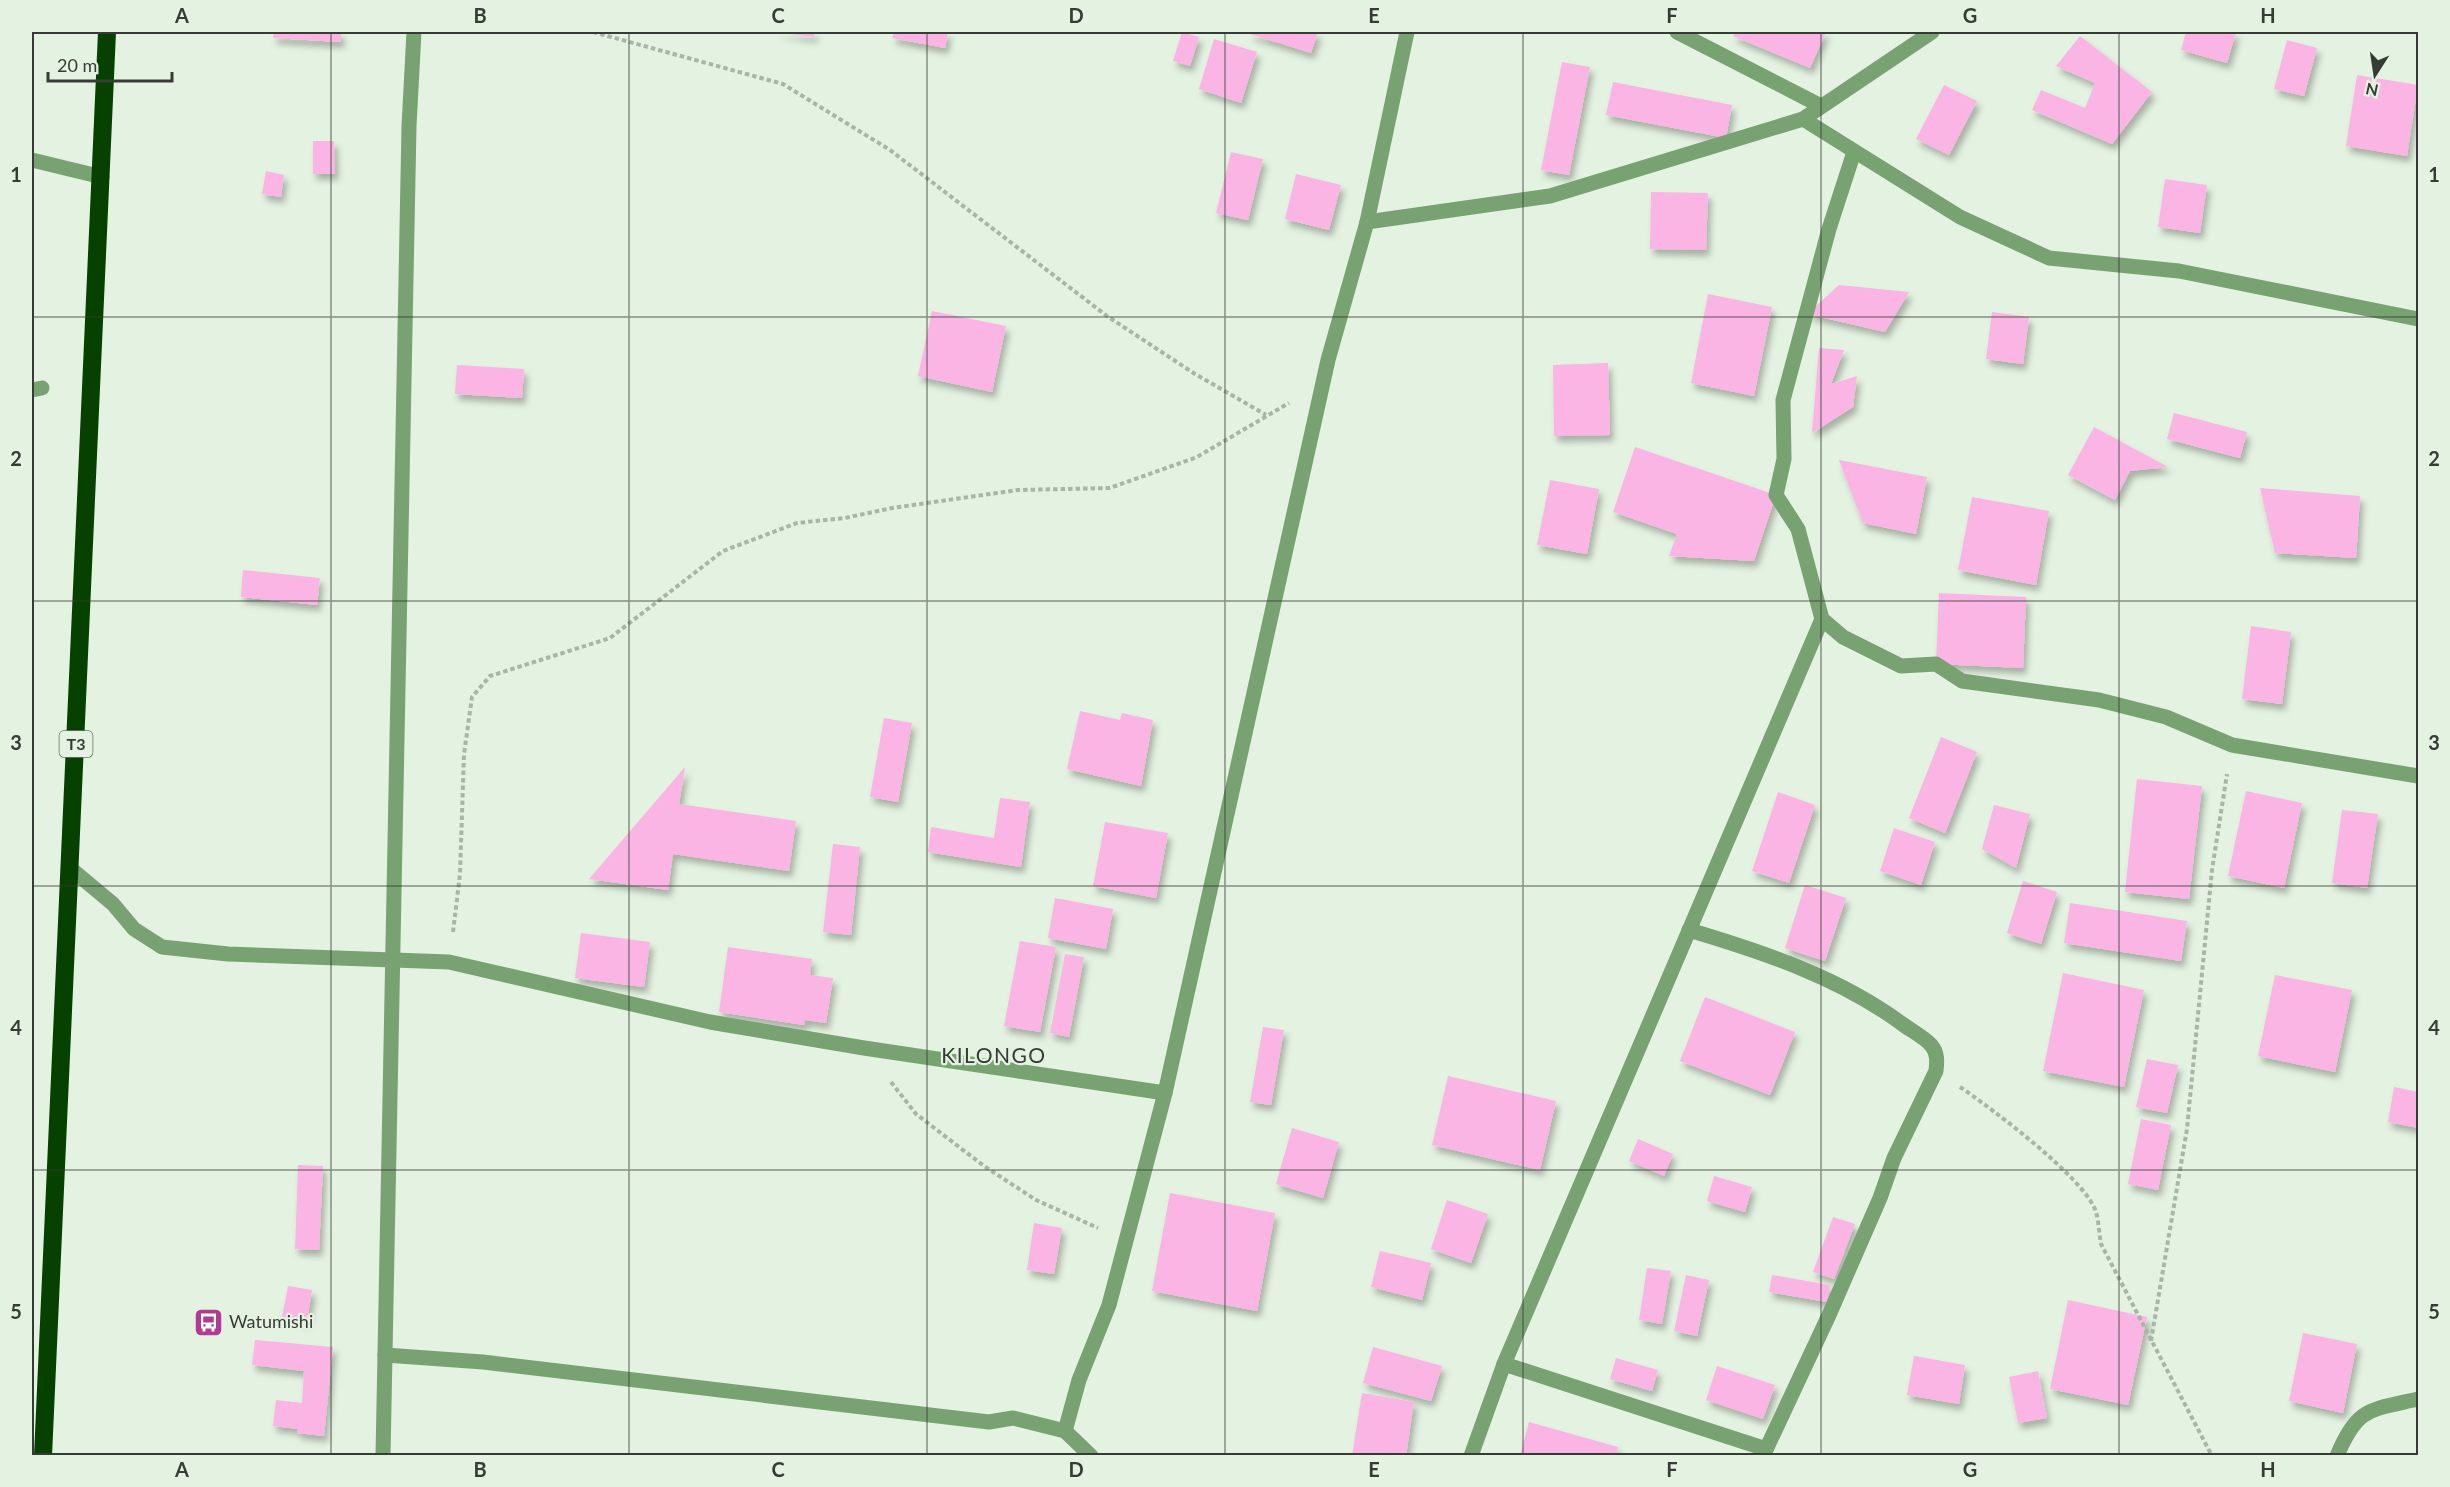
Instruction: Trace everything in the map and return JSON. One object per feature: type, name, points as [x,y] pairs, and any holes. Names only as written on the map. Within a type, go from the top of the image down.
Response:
[{"type":"highway","name":"T3","points":[[43,1455],[107,32]]},
{"type":"street","points":[[383,1455],[409,126],[414,32]]},
{"type":"street","points":[[1065,1431],[1078,1380],[1109,1305],[1165,1093],[1324,383],[1367,222],[1407,32]]},
{"type":"street","points":[[1677,32],[1821,106]]},
{"type":"street","points":[[1367,222],[1550,196],[1803,119],[1932,32]]},
{"type":"street","points":[[1803,119],[1960,217],[2049,258],[2179,271],[2418,319]]},
{"type":"street","points":[[1854,152],[1829,229],[1784,400],[1784,459],[1776,495],[1798,529],[1822,619],[1843,637],[1901,666],[1936,664],[1962,681],[2099,700],[2166,717],[2232,745],[2418,776]]},
{"type":"street","points":[[32,160],[102,177]]},
{"type":"street","points":[[1471,1455],[1504,1364],[1822,619]]},
{"type":"street","points":[[70,868],[113,904],[134,929],[162,947],[228,954],[449,963],[710,1022],[864,1048],[1165,1093]]},
{"type":"street","points":[[1504,1364],[1765,1452],[1829,1315],[1880,1198],[1894,1158],[1936,1071],[1937,1058],[1931,1045],[1888,1014],[1843,987],[1792,964],[1689,930]]},
{"type":"street","points":[[385,1355],[483,1362],[989,1422],[1013,1418],[1065,1431],[1091,1455]]},
{"type":"street","points":[[2337,1455],[2348,1430],[2360,1416],[2375,1409],[2418,1399]]},
{"type":"path","points":[[593,32],[783,84],[890,150],[1107,316],[1194,374],[1267,416]]},
{"type":"path","points":[[449,963],[460,874],[464,754],[472,697],[490,676],[610,638],[723,551],[797,524],[1018,489],[1110,488],[1197,457],[1324,383]]},
{"type":"path","points":[[2151,1341],[2187,1129],[2212,870],[2232,745]]},
{"type":"path","points":[[864,1048],[916,1114],[984,1166],[1036,1200],[1126,1241]]},
{"type":"path","points":[[1936,1071],[1987,1106],[2080,1185],[2096,1210],[2101,1244],[2212,1455]]},
{"type":"building","points":[[274,32],[341,32],[341,42],[273,38]]},
{"type":"building","points":[[774,32],[815,32],[814,37]]},
{"type":"building","points":[[894,32],[948,32],[945,48],[892,38]]},
{"type":"building","points":[[1182,32],[1199,37],[1190,66],[1173,61]]},
{"type":"building","points":[[1251,32],[1318,32],[1311,53],[1250,34]]},
{"type":"building","points":[[1736,32],[1826,32],[1810,68],[1733,36]]},
{"type":"building","points":[[2186,32],[2236,32],[2227,63],[2181,50]]},
{"type":"building","points":[[2080,36],[2152,92],[2112,144],[2032,110],[2041,90],[2085,108],[2095,83],[2056,66]]},
{"type":"building","points":[[1214,39],[1257,52],[1241,103],[1199,89]]},
{"type":"building","points":[[2287,40],[2317,48],[2304,96],[2274,89]]},
{"type":"building","points":[[1562,62],[1590,67],[1569,175],[1541,170]]},
{"type":"building","points":[[2357,75],[2418,85],[2407,156],[2346,146]]},
{"type":"building","points":[[1613,82],[1732,105],[1726,138],[1606,115]]},
{"type":"building","points":[[1944,85],[1977,101],[1949,155],[1916,139]]},
{"type":"building","points":[[313,141],[334,141],[335,174],[313,174]]},
{"type":"building","points":[[1231,152],[1263,159],[1248,220],[1216,213]]},
{"type":"building","points":[[266,171],[284,175],[281,197],[262,194]]},
{"type":"building","points":[[1296,174],[1341,185],[1329,230],[1285,219]]},
{"type":"building","points":[[2165,179],[2207,185],[2200,233],[2158,227]]},
{"type":"building","points":[[1651,192],[1708,193],[1706,250],[1650,249]]},
{"type":"building","points":[[1839,285],[1909,292],[1885,332],[1807,314]]},
{"type":"building","points":[[1708,294],[1772,307],[1754,396],[1691,383]]},
{"type":"building","points":[[932,311],[1006,326],[992,392],[918,376]]},
{"type":"building","points":[[1992,312],[2029,317],[2023,364],[1986,359]]},
{"type":"building","points":[[1819,348],[1844,350],[1831,384],[1857,376],[1853,407],[1812,433]]},
{"type":"building","points":[[1608,363],[1610,435],[1554,436],[1553,365]]},
{"type":"building","points":[[457,365],[524,369],[522,398],[455,394]]},
{"type":"building","points":[[2174,413],[2247,432],[2240,458],[2167,439]]},
{"type":"building","points":[[2094,427],[2168,467],[2130,471],[2115,500],[2068,475]]},
{"type":"building","points":[[1635,447],[1776,495],[1754,561],[1669,556],[1677,534],[1613,512]]},
{"type":"building","points":[[1839,460],[1927,477],[1916,534],[1863,523]]},
{"type":"building","points":[[1550,480],[1599,489],[1587,554],[1537,545]]},
{"type":"building","points":[[2260,488],[2360,496],[2356,558],[2275,553]]},
{"type":"building","points":[[1972,497],[2049,511],[2036,585],[1958,570]]},
{"type":"building","points":[[243,570],[320,578],[317,605],[241,597]]},
{"type":"building","points":[[1939,593],[2026,597],[2023,668],[1936,664]]},
{"type":"building","points":[[2251,626],[2291,632],[2282,704],[2242,699]]},
{"type":"building","points":[[1080,711],[1120,720],[1122,713],[1153,720],[1141,786],[1067,769]]},
{"type":"building","points":[[884,718],[912,723],[898,802],[870,797]]},
{"type":"building","points":[[1941,737],[1977,752],[1945,833],[1909,818]]},
{"type":"building","points":[[685,767],[679,804],[796,821],[789,871],[673,854],[668,890],[589,879]]},
{"type":"building","points":[[2137,779],[2202,786],[2189,899],[2125,892]]},
{"type":"building","points":[[2246,791],[2302,803],[2284,888],[2228,876]]},
{"type":"building","points":[[1778,792],[1815,805],[1789,883],[1752,871]]},
{"type":"building","points":[[1000,798],[1030,802],[1021,867],[928,852],[931,827],[994,838]]},
{"type":"building","points":[[1994,805],[2030,814],[2016,868],[1982,849]]},
{"type":"building","points":[[2342,810],[2378,814],[2367,888],[2332,883]]},
{"type":"building","points":[[1105,822],[1168,833],[1156,898],[1093,886]]},
{"type":"building","points":[[1894,828],[1935,842],[1921,885],[1880,871]]},
{"type":"building","points":[[833,844],[860,847],[851,935],[823,932]]},
{"type":"building","points":[[2023,881],[2057,892],[2041,944],[2007,933]]},
{"type":"building","points":[[1805,885],[1846,898],[1825,961],[1785,948]]},
{"type":"building","points":[[1055,898],[1113,909],[1106,949],[1048,938]]},
{"type":"building","points":[[2070,903],[2187,921],[2181,961],[2064,943]]},
{"type":"building","points":[[581,933],[650,942],[644,987],[575,978]]},
{"type":"building","points":[[1020,941],[1056,947],[1040,1032],[1004,1026]]},
{"type":"building","points":[[728,947],[812,959],[810,975],[833,978],[826,1023],[805,1020],[804,1025],[719,1012]]},
{"type":"building","points":[[1065,954],[1084,957],[1069,1037],[1050,1033]]},
{"type":"building","points":[[2063,973],[2144,990],[2124,1087],[2043,1071]]},
{"type":"building","points":[[2275,975],[2352,990],[2335,1072],[2258,1056]]},
{"type":"building","points":[[1705,997],[1795,1032],[1770,1095],[1680,1061]]},
{"type":"building","points":[[1263,1027],[1284,1030],[1271,1105],[1250,1102]]},
{"type":"building","points":[[2147,1059],[2178,1065],[2167,1113],[2136,1107]]},
{"type":"building","points":[[1448,1076],[1556,1101],[1540,1170],[1432,1145]]},
{"type":"building","points":[[2394,1087],[2418,1092],[2418,1128],[2388,1122]]},
{"type":"building","points":[[2141,1119],[2171,1125],[2158,1190],[2128,1184]]},
{"type":"building","points":[[1292,1128],[1339,1142],[1323,1198],[1276,1184]]},
{"type":"building","points":[[1638,1139],[1673,1154],[1664,1176],[1629,1161]]},
{"type":"building","points":[[298,1165],[323,1166],[319,1250],[295,1249]]},
{"type":"building","points":[[1714,1176],[1752,1187],[1745,1212],[1707,1201]]},
{"type":"building","points":[[1170,1193],[1275,1213],[1257,1311],[1152,1291]]},
{"type":"building","points":[[1447,1200],[1488,1214],[1471,1263],[1431,1249]]},
{"type":"building","points":[[1833,1217],[1855,1224],[1834,1279],[1813,1272]]},
{"type":"building","points":[[1034,1223],[1062,1228],[1054,1274],[1027,1270]]},
{"type":"building","points":[[1380,1251],[1431,1263],[1422,1300],[1371,1287]]},
{"type":"building","points":[[1647,1268],[1671,1271],[1662,1324],[1639,1320]]},
{"type":"building","points":[[1686,1275],[1709,1280],[1697,1336],[1674,1331]]},
{"type":"building","points":[[1772,1275],[1830,1285],[1827,1302],[1769,1292]]},
{"type":"building","points":[[288,1286],[312,1290],[307,1321],[282,1317]]},
{"type":"building","points":[[2068,1300],[2147,1317],[2128,1405],[2050,1389]]},
{"type":"building","points":[[2303,1333],[2357,1344],[2343,1413],[2289,1401]]},
{"type":"building","points":[[255,1340],[333,1347],[324,1436],[297,1433],[298,1429],[273,1426],[276,1400],[302,1403],[304,1371],[252,1365]]},
{"type":"building","points":[[1373,1347],[1442,1366],[1431,1401],[1363,1383]]},
{"type":"building","points":[[1914,1356],[1965,1365],[1959,1404],[1907,1395]]},
{"type":"building","points":[[1616,1358],[1658,1370],[1652,1391],[1610,1379]]},
{"type":"building","points":[[1717,1366],[1775,1385],[1763,1419],[1706,1400]]},
{"type":"building","points":[[2038,1371],[2047,1418],[2018,1423],[2009,1377]]},
{"type":"building","points":[[1362,1393],[1414,1402],[1406,1456],[1352,1456]]},
{"type":"building","points":[[1529,1422],[1618,1447],[1616,1456],[1520,1456]]},
{"type":"place","name":"Watumishi","points":[[208,1322]]},
{"type":"district","name":"KILONGO","points":[[994,1056]]}]
